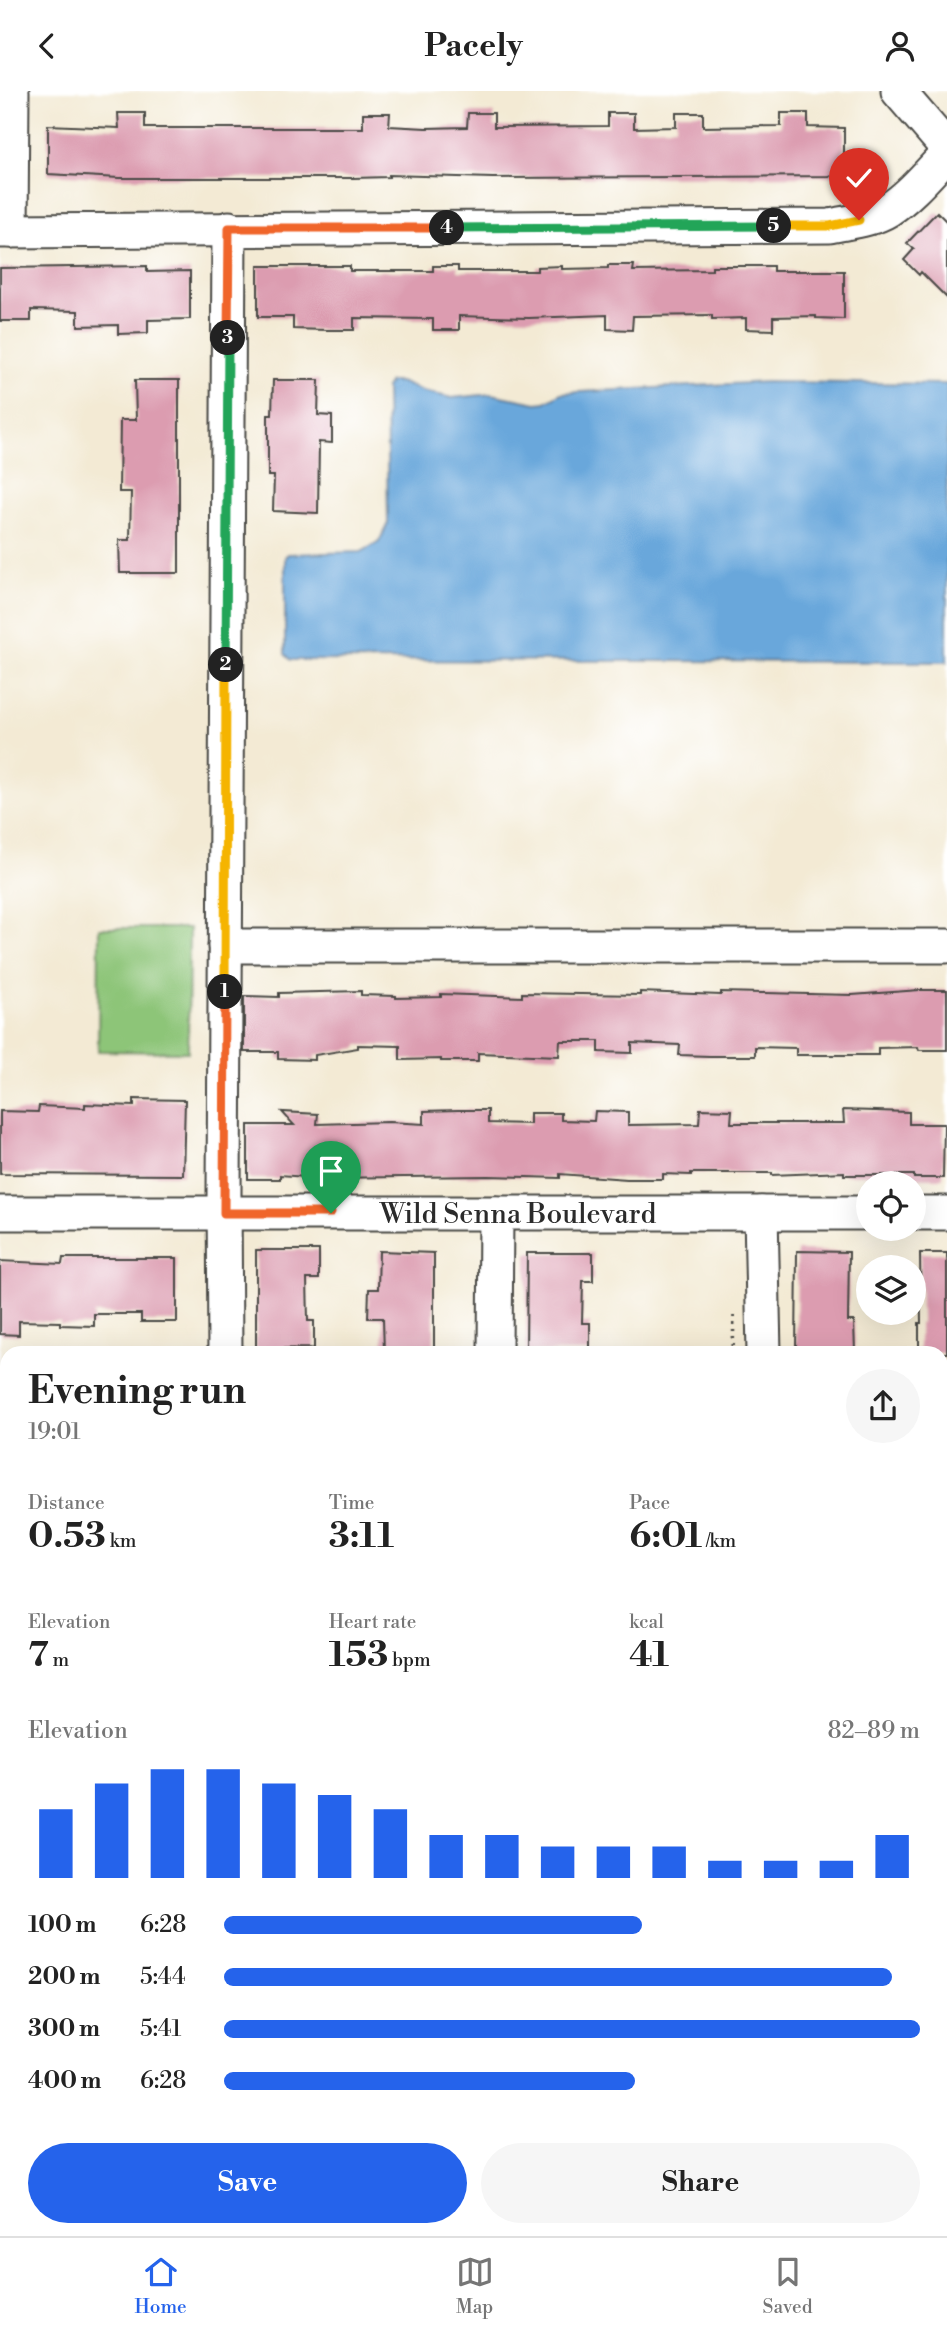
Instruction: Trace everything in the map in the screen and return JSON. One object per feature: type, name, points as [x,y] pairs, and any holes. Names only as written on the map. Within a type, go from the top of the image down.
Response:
[{"type":"street","points":[[12,91],[6,231],[830,226],[887,211],[914,188],[947,151],[898,91]]},
{"type":"street","points":[[225,1346],[229,228]]},
{"type":"street","points":[[225,946],[947,946]]},
{"type":"street","name":"Wild Senna Boulevard","points":[[0,1213],[856,1213]]},
{"type":"street","points":[[495,1346],[496,1213]]},
{"type":"street","points":[[761,1213],[764,1346]]},
{"type":"street","points":[[926,1213],[947,1213]]},
{"type":"green space","points":[[99,928],[189,928],[188,1052],[98,1051]]},
{"type":"water","points":[[390,382],[400,382],[422,391],[452,398],[492,394],[537,403],[545,402],[561,393],[767,382],[947,384],[947,662],[291,660],[285,654],[285,557],[288,554],[361,552],[379,542],[388,523],[386,388]]},
{"type":"building","points":[[118,113],[145,113],[145,128],[363,128],[363,113],[390,113],[389,126],[426,128],[467,127],[468,113],[494,113],[494,127],[608,126],[608,113],[634,113],[634,128],[676,127],[676,113],[703,113],[703,127],[781,126],[781,113],[808,113],[808,127],[844,128],[844,176],[493,178],[389,175],[353,178],[119,178],[48,174],[48,125],[119,128]]},
{"type":"building","points":[[937,212],[947,222],[947,298],[921,272],[919,275],[904,260],[914,249],[907,243]]},
{"type":"building","points":[[608,265],[634,265],[633,271],[712,270],[712,266],[773,266],[773,271],[844,271],[844,319],[816,316],[773,317],[773,330],[746,329],[746,318],[712,319],[712,315],[633,316],[632,330],[607,329],[607,315],[529,318],[459,316],[459,330],[433,330],[433,319],[354,318],[354,330],[327,330],[293,329],[293,317],[258,317],[258,266],[350,266],[350,271],[433,271],[433,266],[458,266],[458,271],[537,271],[537,267],[608,268]]},
{"type":"building","points":[[147,266],[147,272],[190,271],[190,319],[148,320],[148,333],[118,334],[118,325],[78,326],[78,311],[31,310],[31,321],[0,321],[0,268]]},
{"type":"building","points":[[135,380],[179,380],[179,573],[120,573],[119,540],[130,540],[131,492],[119,492],[120,420],[136,420]]},
{"type":"building","points":[[273,380],[319,380],[318,415],[332,416],[332,443],[319,442],[318,513],[273,511],[274,476],[268,476],[268,415],[272,415]]},
{"type":"building","points":[[947,990],[947,1050],[919,1050],[918,1047],[878,1048],[878,1055],[796,1055],[796,1048],[755,1047],[755,1056],[710,1056],[679,1055],[680,1045],[632,1043],[632,1053],[599,1052],[599,1041],[560,1041],[559,1056],[478,1053],[478,1061],[400,1060],[400,1046],[358,1045],[358,1048],[315,1055],[315,1060],[278,1059],[278,1052],[244,1052],[244,996],[279,997],[279,993],[361,991],[361,995],[396,998],[441,997],[441,994],[522,997],[522,993],[640,995],[640,992],[852,995]]},
{"type":"building","points":[[134,1099],[185,1100],[183,1175],[0,1174],[0,1111],[38,1112],[39,1106],[85,1108],[85,1104],[134,1106]]},
{"type":"building","points":[[700,1109],[732,1110],[731,1123],[844,1123],[843,1110],[909,1112],[909,1124],[944,1124],[943,1178],[926,1178],[926,1171],[856,1171],[856,1175],[844,1175],[844,1172],[772,1175],[663,1174],[663,1179],[560,1174],[560,1178],[320,1178],[280,1175],[280,1179],[248,1179],[248,1125],[294,1125],[282,1112],[318,1114],[317,1124],[424,1124],[424,1111],[488,1110],[488,1123],[530,1124],[530,1113],[561,1113],[561,1120],[594,1121],[595,1111],[628,1112],[628,1125],[699,1124]]},
{"type":"building","points":[[256,1250],[319,1250],[319,1279],[307,1279],[308,1321],[314,1321],[314,1346],[256,1346]]},
{"type":"building","points":[[379,1251],[434,1253],[434,1346],[384,1346],[383,1318],[368,1318],[369,1289],[378,1289]]},
{"type":"building","points":[[797,1251],[849,1252],[848,1321],[854,1321],[855,1346],[796,1346]]},
{"type":"building","points":[[527,1253],[593,1253],[593,1281],[583,1281],[582,1323],[590,1323],[590,1346],[526,1346]]},
{"type":"building","points":[[920,1253],[947,1253],[947,1346],[919,1346],[919,1325],[926,1325],[926,1255]]},
{"type":"building","points":[[63,1258],[177,1258],[177,1322],[141,1322],[141,1314],[94,1314],[94,1326],[19,1321],[19,1335],[0,1334],[0,1261],[62,1264]]},
{"type":"route","points":[[331,1213],[224,1213],[229,228],[830,226],[859,220]]}]
